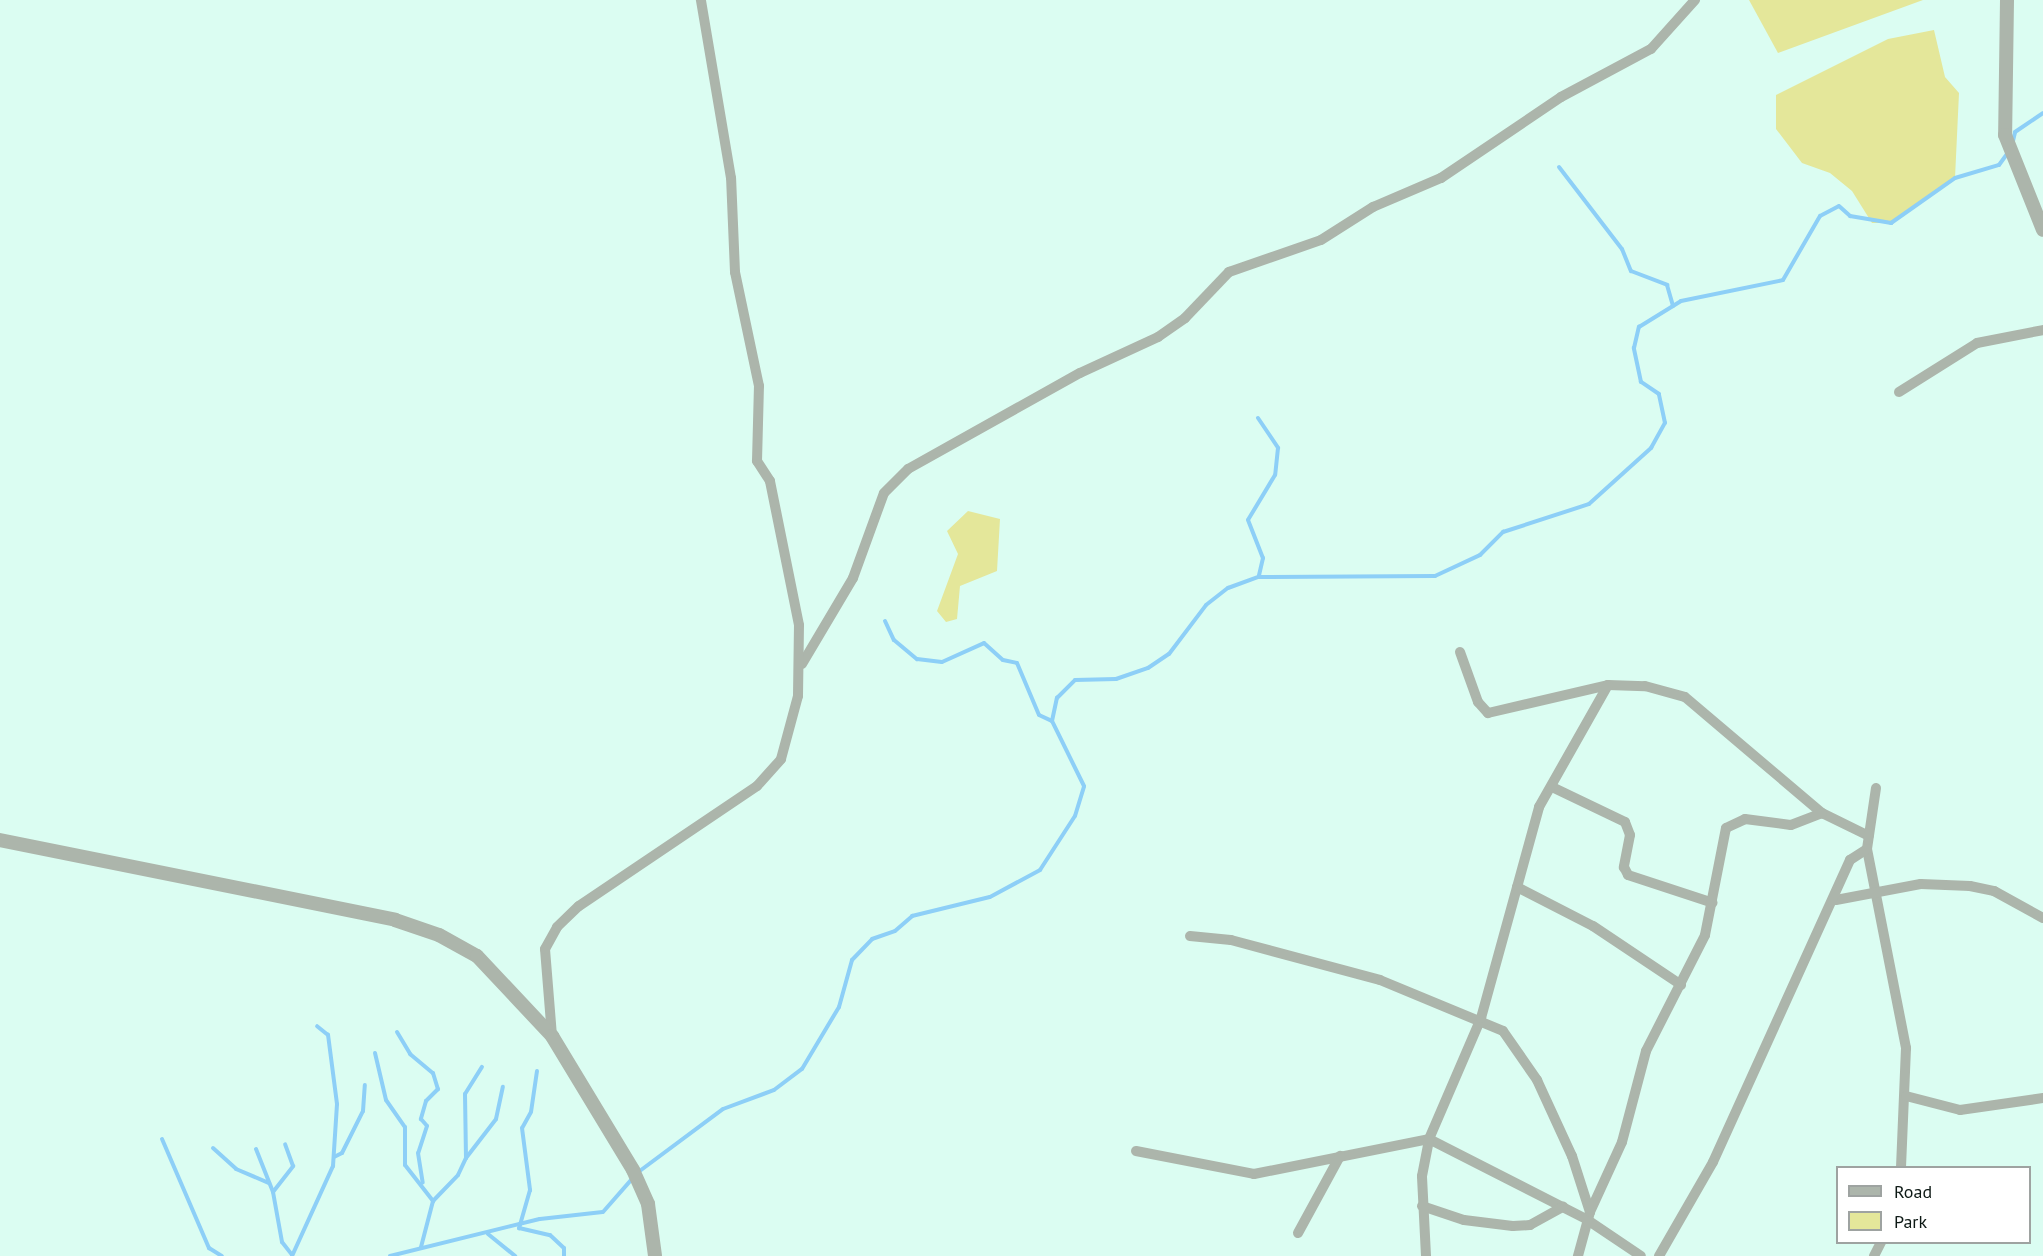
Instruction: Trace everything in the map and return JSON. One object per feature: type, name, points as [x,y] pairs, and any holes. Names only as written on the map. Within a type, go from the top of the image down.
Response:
[{"type":"street","points":[[702,0],[731,178],[735,272],[759,386],[757,461],[775,504],[801,664]]},
{"type":"street","points":[[552,1036],[545,949],[557,927],[579,906],[758,786],[781,759],[801,664],[853,578],[884,493],[908,469],[1080,373],[1158,337],[1185,318],[1229,272],[1321,240],[1372,207],[1441,178],[1561,97],[1651,49],[1695,0]]},
{"type":"street","points":[[2007,0],[2005,135],[2043,230]]},
{"type":"street","points":[[1899,392],[1977,343],[2043,330]]},
{"type":"street","points":[[1460,652],[1478,702],[1488,713],[1608,685],[1645,686],[1685,697],[1822,813],[1869,836]]},
{"type":"street","points":[[1426,1256],[1422,1206],[1429,1139],[1481,1018],[1539,807],[1608,685]]},
{"type":"street","points":[[1552,787],[1625,822],[1630,835],[1624,867],[1628,876],[1713,903]]},
{"type":"street","points":[[1876,788],[1867,849],[1900,1015],[1906,1096],[1901,1166]]},
{"type":"street","points":[[1578,1256],[1588,1215],[1622,1142],[1646,1051],[1680,985],[1694,964],[1713,903],[1719,852],[1732,822],[1791,825],[1822,813]]},
{"type":"street","points":[[0,840],[240,886],[439,935],[477,957],[552,1036],[633,1170],[643,1188],[655,1256]]},
{"type":"street","points":[[1659,1256],[1713,1161],[1836,900],[1850,860],[1867,849]]},
{"type":"street","points":[[1836,900],[1922,884],[1970,886],[1994,891],[2043,918]]},
{"type":"street","points":[[1517,887],[1593,926],[1680,985]]},
{"type":"street","points":[[1190,936],[1231,940],[1380,980],[1481,1018],[1503,1031],[1536,1080],[1559,1122],[1588,1215]]},
{"type":"street","points":[[1906,1096],[1960,1110],[2043,1098]]},
{"type":"street","points":[[1136,1151],[1254,1174],[1429,1139],[1563,1206],[1588,1215],[1641,1256]]},
{"type":"street","points":[[1298,1233],[1340,1156]]},
{"type":"street","points":[[1422,1206],[1464,1220],[1513,1226],[1537,1222],[1563,1206]]},
{"type":"green space","points":[[1749,0],[1923,0],[1778,53]]},
{"type":"green space","points":[[1934,30],[1945,77],[1959,93],[1955,178],[1891,223],[1872,223],[1852,191],[1830,173],[1802,163],[1776,129],[1776,95],[1888,39]]},
{"type":"green space","points":[[968,511],[1000,519],[997,571],[960,586],[957,619],[946,622],[937,611],[958,554],[947,531]]},
{"type":"waterway","points":[[2013,141],[2015,132],[2043,113]]},
{"type":"waterway","points":[[637,1173],[723,1109],[774,1090],[802,1069],[839,1007],[852,960],[872,939],[895,931],[912,916],[990,897],[1040,870],[1075,816],[1084,786],[1052,721],[1057,698],[1075,680],[1116,679],[1148,668],[1169,654],[1206,605],[1228,588],[1259,577],[1435,576],[1480,555],[1503,532],[1589,504],[1651,448],[1665,423],[1659,394],[1641,382],[1634,348],[1639,327],[1681,301],[1783,280],[1820,216],[1839,206],[1850,216],[1891,223],[1955,178],[1999,165],[2009,151]]},
{"type":"waterway","points":[[1559,167],[1622,249],[1631,271],[1667,285],[1673,306]]},
{"type":"waterway","points":[[1258,418],[1278,448],[1275,475],[1248,520],[1263,558],[1259,576]]},
{"type":"waterway","points":[[885,621],[894,640],[917,659],[942,662],[984,643],[1003,660],[1017,663],[1039,715],[1052,721]]},
{"type":"waterway","points":[[292,1256],[333,1166],[337,1104],[328,1035],[317,1026]]},
{"type":"waterway","points":[[397,1032],[410,1054],[433,1073],[438,1089],[426,1101],[421,1119],[427,1126],[418,1153],[423,1183]]},
{"type":"waterway","points":[[375,1053],[386,1100],[405,1127],[405,1165],[433,1201],[421,1247]]},
{"type":"waterway","points":[[433,1201],[458,1175],[466,1158],[465,1094],[482,1067]]},
{"type":"waterway","points":[[537,1071],[531,1112],[522,1128],[530,1190],[519,1228],[550,1235],[564,1248],[564,1256]]},
{"type":"waterway","points":[[334,1157],[342,1153],[363,1111],[365,1085]]},
{"type":"waterway","points":[[466,1158],[496,1119],[503,1087]]},
{"type":"waterway","points":[[162,1139],[209,1248],[222,1256]]},
{"type":"waterway","points":[[273,1192],[293,1166],[285,1144]]},
{"type":"waterway","points":[[213,1148],[236,1169],[269,1183]]},
{"type":"waterway","points":[[256,1149],[273,1192],[282,1242],[292,1255]]},
{"type":"waterway","points":[[390,1256],[540,1219],[603,1212],[632,1179]]},
{"type":"waterway","points":[[488,1234],[515,1256]]}]
